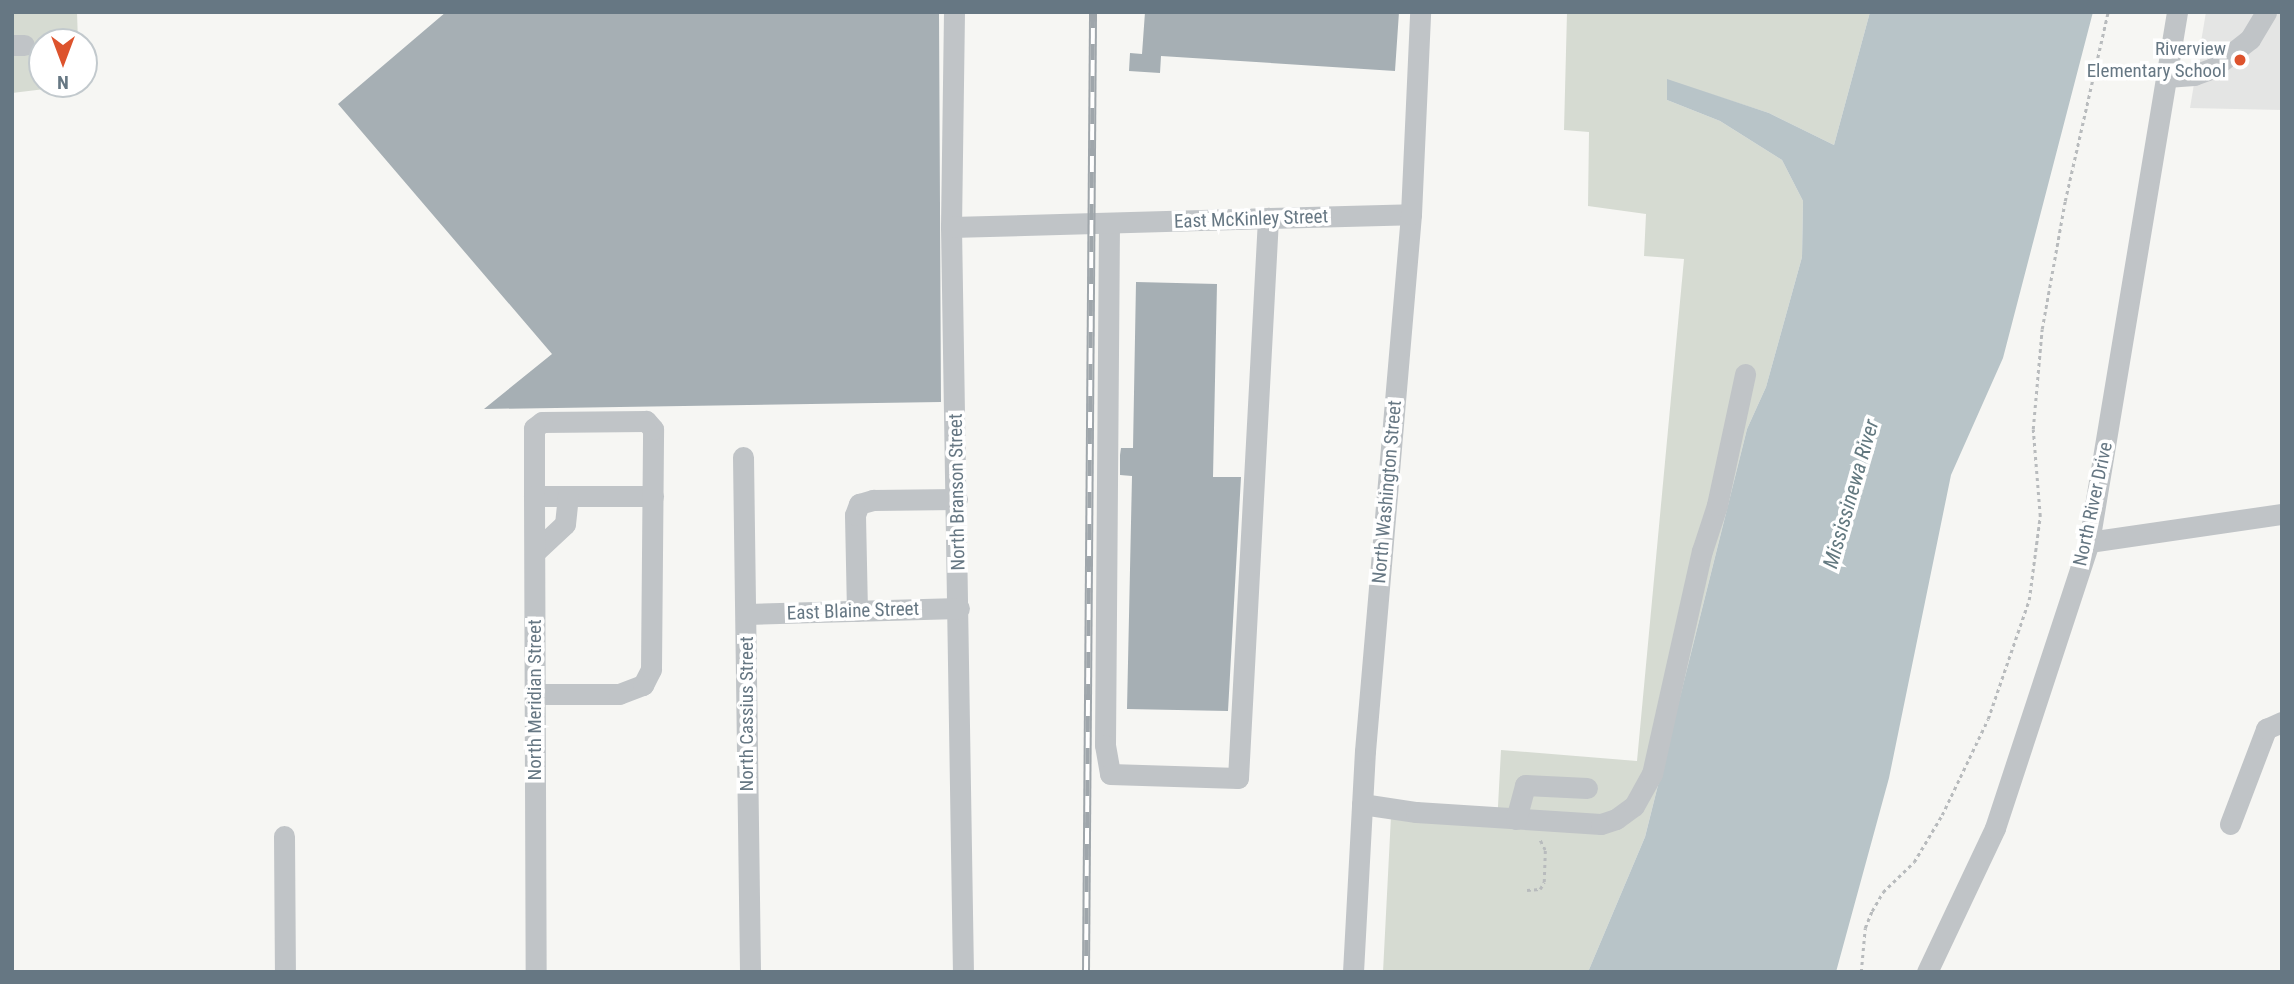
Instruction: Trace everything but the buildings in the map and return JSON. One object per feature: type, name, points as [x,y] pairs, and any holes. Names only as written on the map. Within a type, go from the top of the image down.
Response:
[{"type":"street","name":"North Branson Street","points":[[954,12],[951,227],[963,972]]},
{"type":"street","name":"North Washington Street","points":[[1353,972],[1362,804],[1411,214],[1420,12]]},
{"type":"street","name":"North River Drive","points":[[1927,972],[1995,828],[2089,542],[2177,12]]},
{"type":"street","points":[[2166,77],[2193,75],[2213,68],[2250,39],[2266,12]]},
{"type":"street","name":"East McKinley Street","points":[[951,227],[1411,214]]},
{"type":"street","points":[[1100,223],[1105,745],[1110,774],[1238,778],[1268,218]]},
{"type":"street","points":[[1362,804],[1523,820],[1601,824],[1616,819],[1634,806],[1647,788],[1702,551],[1717,505],[1745,374]]},
{"type":"street","name":"North Meridian Street","points":[[536,972],[534,428],[542,422],[646,421],[653,429],[653,496]]},
{"type":"street","name":"North Cassius Street","points":[[743,457],[750,972]]},
{"type":"street","points":[[534,496],[653,496],[651,669],[643,685],[619,694],[535,694]]},
{"type":"street","points":[[534,552],[565,524],[568,496]]},
{"type":"street","points":[[857,611],[855,515],[859,504],[873,500],[957,499]]},
{"type":"street","points":[[2089,542],[2282,514]]},
{"type":"street","name":"East Blaine Street","points":[[747,614],[959,608]]},
{"type":"street","points":[[2230,824],[2266,729],[2282,722]]},
{"type":"street","points":[[1523,820],[1525,785],[1587,788]]},
{"type":"street","points":[[284,836],[285,972]]},
{"type":"path","points":[[1861,972],[1866,928],[1872,911],[1883,892],[1914,862],[1942,815],[1988,719],[2029,600],[2040,516],[2033,429],[2042,329],[2064,201],[2108,12]]},
{"type":"path","points":[[1523,820],[1545,850],[1540,889],[1528,890]]},
{"type":"shaded area","points":[[12,12],[77,12],[78,28],[28,28],[28,91],[12,93]]},
{"type":"shaded area","points":[[1567,12],[1870,12],[1834,145],[1769,113],[1667,80],[1667,100],[1720,121],[1782,160],[1803,201],[1802,257],[1766,387],[1747,429],[1645,837],[1588,972],[1383,972],[1391,816],[1497,825],[1501,750],[1637,761],[1684,259],[1644,256],[1646,214],[1588,206],[1589,132],[1564,130]]},
{"type":"shaded area","name":"Riverview Elementary School","points":[[2206,12],[2282,12],[2282,110],[2190,108]]},
{"type":"water","name":"Mississinewa River","points":[[1870,12],[2093,12],[2003,358],[1951,475],[1889,778],[1836,972],[1588,972],[1645,837],[1747,429],[1766,387],[1802,257],[1803,201],[1782,160],[1720,121],[1667,100],[1667,79],[1769,113],[1834,145]]},
{"type":"railway","points":[[1086,972],[1093,12]]},
{"type":"place","name":"Riverview Elementary School","points":[[2240,60]]}]
